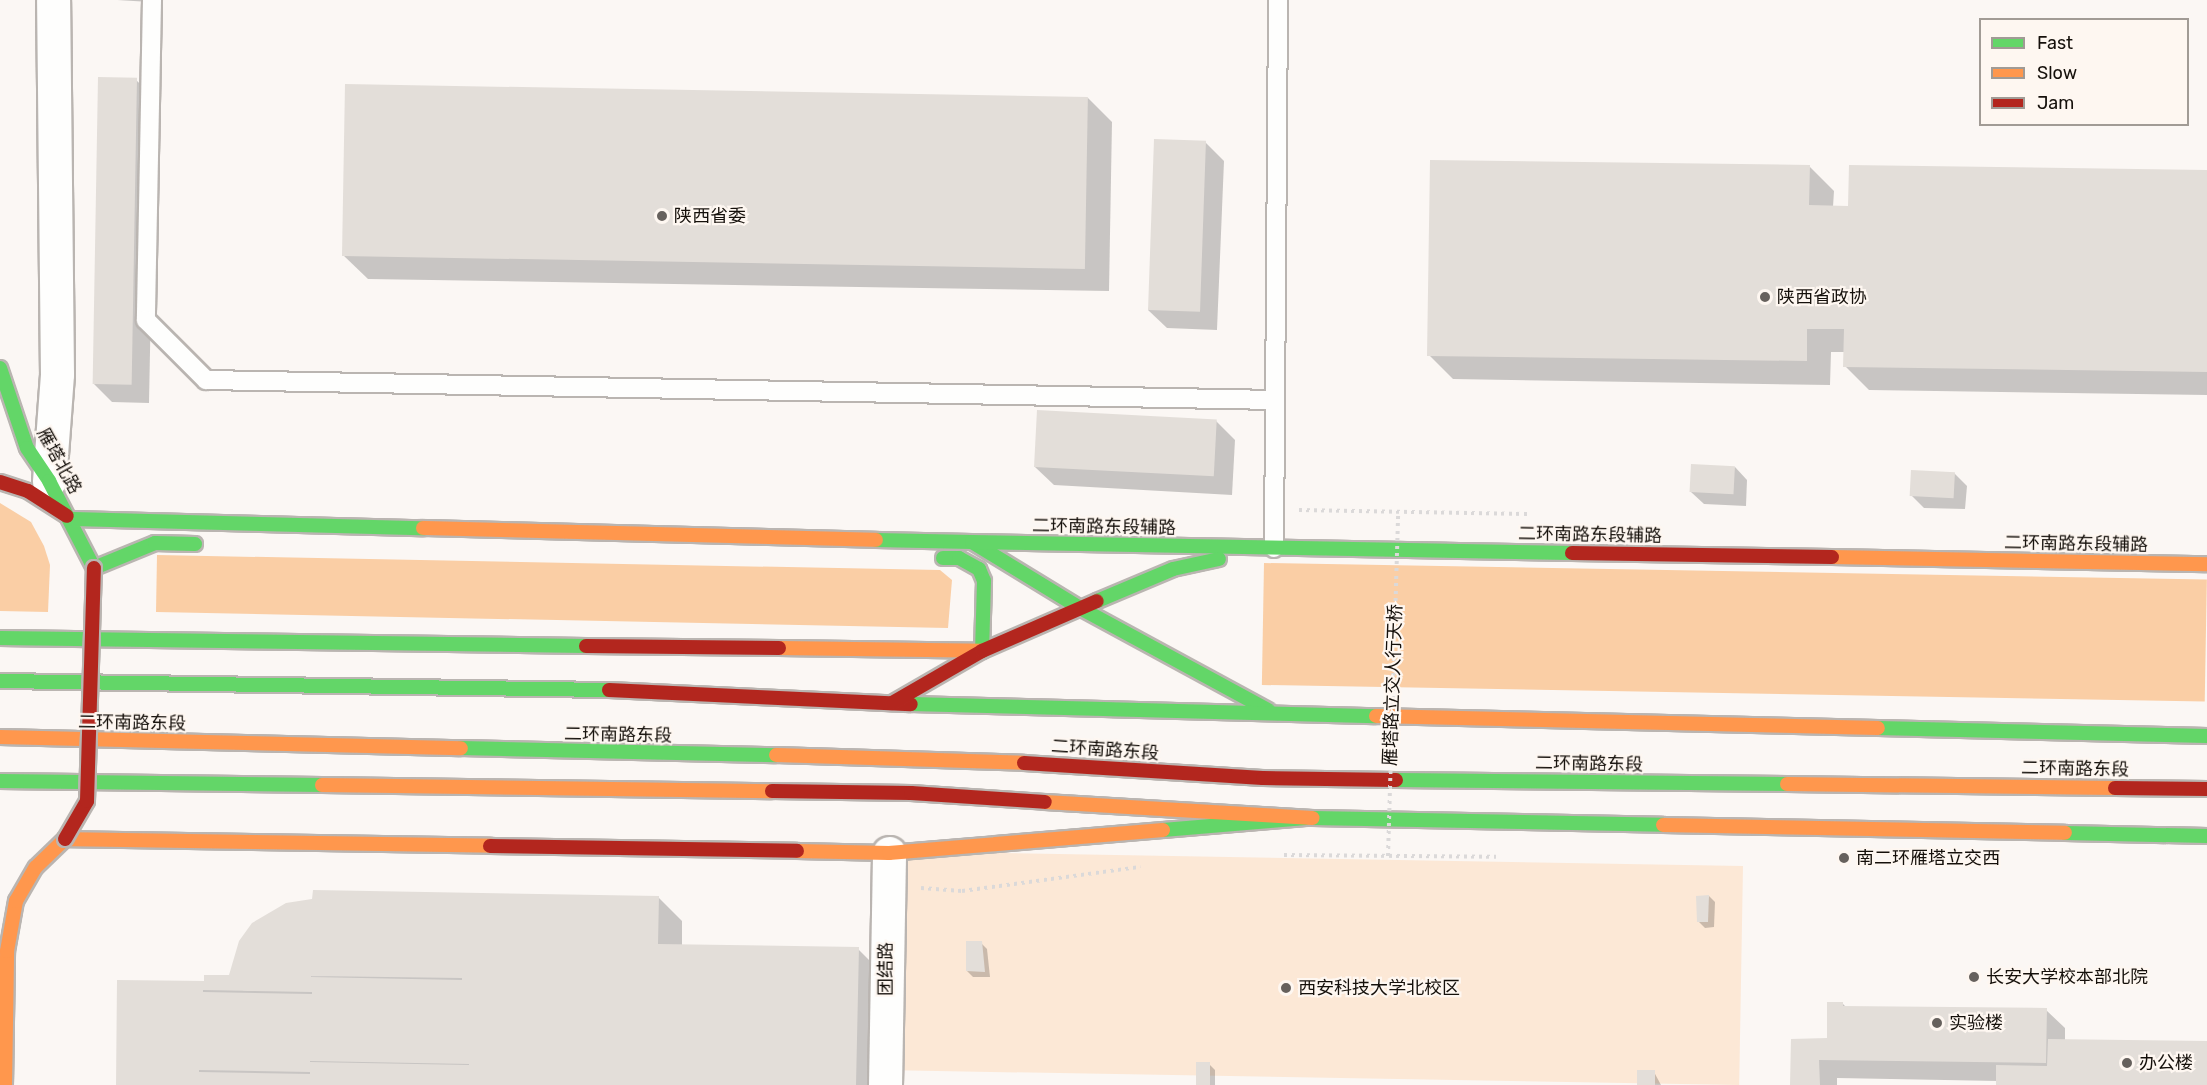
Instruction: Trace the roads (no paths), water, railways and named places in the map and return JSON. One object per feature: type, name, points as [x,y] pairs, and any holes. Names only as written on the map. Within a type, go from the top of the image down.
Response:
[{"type":"main road","name":"雁塔北路","points":[[0,368],[27,448],[50,481],[94,568]]},
{"type":"main road","points":[[0,482],[27,491],[71,519]]},
{"type":"main road","name":"二环南路东段辅路","points":[[71,519],[972,542],[2207,564]]},
{"type":"main road","points":[[972,542],[1080,608],[1275,714]]},
{"type":"main road","points":[[5,1085],[7,951],[16,901],[36,867],[65,839],[87,801],[94,568],[155,543],[214,544]]},
{"type":"main road","points":[[892,703],[982,651],[1173,569],[1274,548]]},
{"type":"main road","points":[[924,557],[959,558],[978,569],[986,592],[982,651]]},
{"type":"main road","points":[[0,638],[982,651]]},
{"type":"main road","name":"二环南路东段","points":[[0,681],[629,690],[892,703],[2207,736]]},
{"type":"main road","name":"二环南路东段","points":[[0,737],[974,760],[1263,778],[2207,789]]},
{"type":"main road","points":[[0,781],[911,793],[1305,818],[2207,836]]},
{"type":"main road","points":[[65,839],[890,853],[1305,818]]},
{"type":"street","points":[[50,481],[57,374],[53,0]]},
{"type":"street","name":"团结路","points":[[885,1085],[887,887],[890,853]]},
{"type":"lane","points":[[152,0],[146,320],[206,380],[1274,400]]},
{"type":"lane","points":[[1274,548],[1278,0]]},
{"type":"place","name":"陕西省委","points":[[662,216]]},
{"type":"place","name":"陕西省政协","points":[[1765,297]]},
{"type":"place","name":"南二环雁塔立交西","points":[[1844,858]]},
{"type":"place","name":"长安大学校本部北院","points":[[1974,977]]},
{"type":"place","name":"西安科技大学北校区","points":[[1286,988]]},
{"type":"place","name":"实验楼","points":[[1937,1023]]},
{"type":"place","name":"办公楼","points":[[2127,1063]]}]
